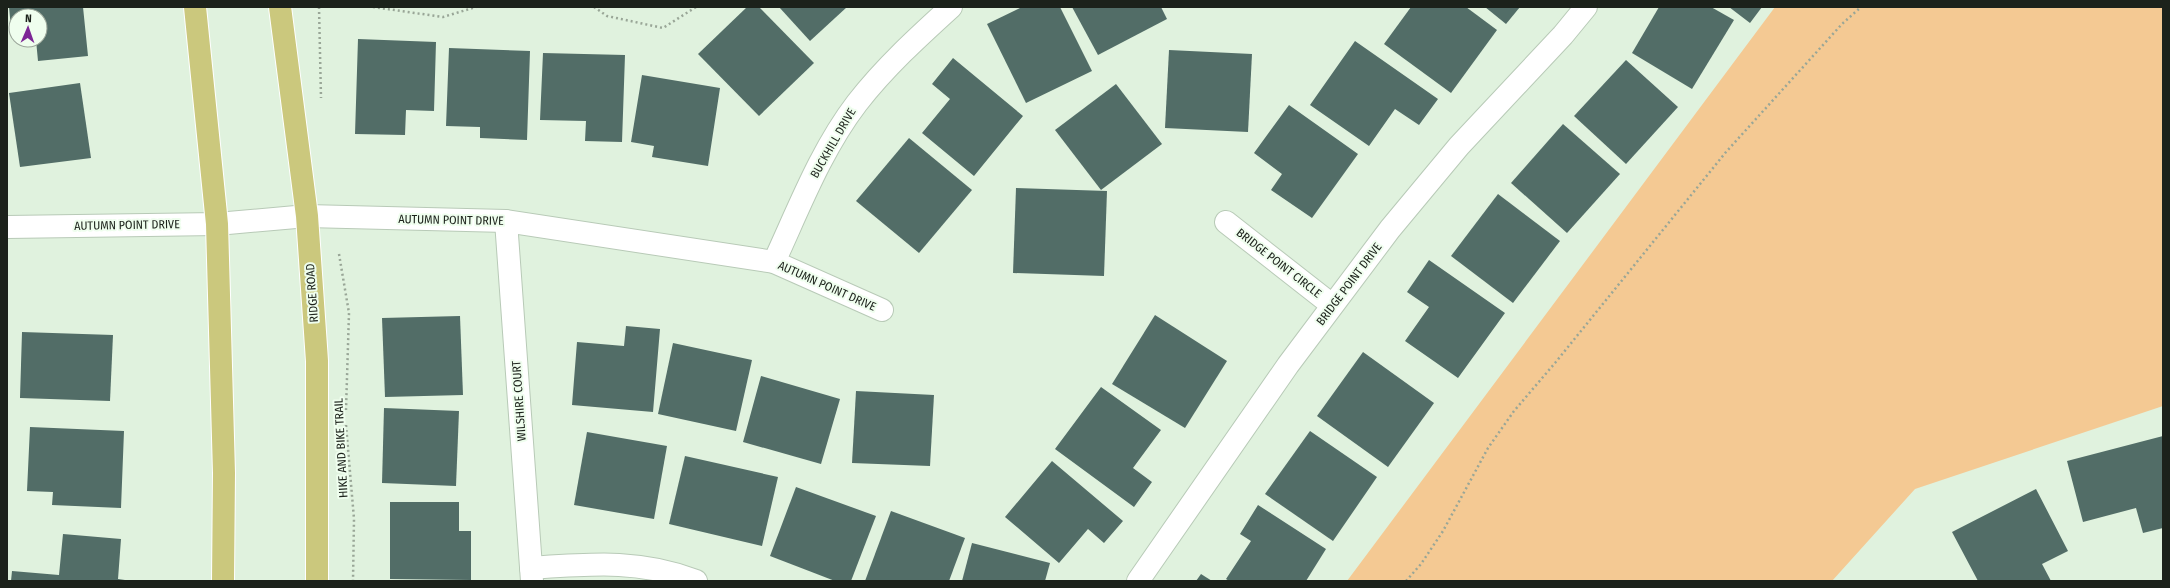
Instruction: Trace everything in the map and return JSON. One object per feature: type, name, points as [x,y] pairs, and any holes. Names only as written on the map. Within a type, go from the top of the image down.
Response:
[{"type":"main road","points":[[195,7],[217,224],[224,473],[223,581]]},
{"type":"main road","name":"RIDGE ROAD","points":[[280,7],[307,216],[317,361],[318,581]]},
{"type":"street","name":"BUCKHILL DRIVE","points":[[774,262],[814,175],[836,135],[856,104],[879,77],[914,41],[951,7]]},
{"type":"street","name":"BRIDGE POINT DRIVE","points":[[1138,581],[1332,305],[1390,229],[1458,146],[1563,35],[1586,7]]},
{"type":"street","name":"AUTUMN POINT DRIVE","points":[[7,227],[217,224],[307,216],[506,221],[774,262],[882,310]]},
{"type":"street","name":"WILSHIRE COURT","points":[[506,221],[532,574]]},
{"type":"street","name":"BRIDGE POINT CIRCLE","points":[[1226,222],[1332,305]]},
{"type":"street","points":[[532,574],[622,564],[659,569],[696,581]]},
{"type":"path","points":[[373,7],[443,17],[476,7]]},
{"type":"path","points":[[594,7],[607,16],[663,28],[696,7]]},
{"type":"path","points":[[1406,581],[1421,564],[1443,531],[1488,448],[1514,411],[1555,364],[1726,152],[1842,24],[1861,7]]},
{"type":"path","name":"HIKE AND BIKE TRAIL","points":[[346,416],[349,313]]},
{"type":"path","name":"HIKE AND BIKE TRAIL","points":[[346,424],[354,519],[353,581]]},
{"type":"shaded area","points":[[1775,7],[2163,7],[2163,406],[1915,489],[1832,581],[1347,581]]},
{"type":"building","points":[[83,7],[88,56],[38,61],[37,48],[48,48],[48,8],[9,8]]},
{"type":"building","points":[[747,7],[759,7],[814,63],[759,116],[698,54]]},
{"type":"building","points":[[779,7],[847,7],[810,41]]},
{"type":"building","points":[[1022,7],[1060,7],[1092,71],[1026,103],[987,24]]},
{"type":"building","points":[[1072,7],[1161,7],[1167,19],[1098,55]]},
{"type":"building","points":[[1411,7],[1466,7],[1497,30],[1451,93],[1384,44]]},
{"type":"building","points":[[1485,7],[1520,7],[1506,24]]},
{"type":"building","points":[[1659,7],[1711,7],[1734,20],[1692,89],[1632,53]]},
{"type":"building","points":[[1729,7],[1762,7],[1750,23]]},
{"type":"building","points":[[358,39],[436,42],[434,111],[406,110],[405,135],[355,134]]},
{"type":"building","points":[[1355,41],[1438,99],[1419,125],[1395,109],[1369,146],[1310,105]]},
{"type":"building","points":[[449,48],[530,51],[527,140],[480,138],[480,127],[446,126]]},
{"type":"building","points":[[1169,50],[1252,54],[1248,132],[1165,128]]},
{"type":"building","points":[[543,53],[625,55],[622,142],[585,141],[586,121],[540,120]]},
{"type":"building","points":[[953,58],[1023,116],[974,176],[922,133],[950,99],[932,84]]},
{"type":"building","points":[[1626,60],[1678,107],[1626,164],[1574,116]]},
{"type":"building","points":[[642,75],[720,88],[708,166],[652,157],[654,146],[631,142]]},
{"type":"building","points":[[80,83],[91,158],[20,167],[9,93]]},
{"type":"building","points":[[1116,84],[1162,144],[1101,190],[1055,130]]},
{"type":"building","points":[[1289,105],[1358,154],[1312,218],[1271,190],[1282,174],[1254,153]]},
{"type":"building","points":[[1563,124],[1620,174],[1567,233],[1511,183]]},
{"type":"building","points":[[909,138],[972,190],[919,253],[856,201]]},
{"type":"building","points":[[1016,188],[1107,191],[1104,276],[1013,273]]},
{"type":"building","points":[[1498,194],[1560,241],[1513,303],[1451,256]]},
{"type":"building","points":[[1429,260],[1505,313],[1458,378],[1405,341],[1429,307],[1407,292]]},
{"type":"building","points":[[1155,315],[1227,361],[1185,428],[1112,384]]},
{"type":"building","points":[[460,316],[463,395],[385,397],[382,318]]},
{"type":"building","points":[[626,326],[660,329],[653,412],[572,405],[577,342],[624,346]]},
{"type":"building","points":[[22,332],[113,335],[110,401],[20,398]]},
{"type":"building","points":[[673,343],[752,360],[736,431],[658,414]]},
{"type":"building","points":[[1363,352],[1434,403],[1388,467],[1317,416]]},
{"type":"building","points":[[761,376],[840,399],[821,464],[743,442]]},
{"type":"building","points":[[1101,387],[1161,430],[1133,468],[1152,482],[1134,507],[1055,449]]},
{"type":"building","points":[[856,391],[934,395],[930,466],[852,463]]},
{"type":"building","points":[[384,408],[459,411],[456,486],[382,483]]},
{"type":"building","points":[[30,427],[124,431],[121,508],[52,505],[53,492],[27,491]]},
{"type":"building","points":[[1310,431],[1377,477],[1333,541],[1265,494]]},
{"type":"building","points":[[587,432],[667,446],[654,519],[574,505]]},
{"type":"building","points":[[2163,436],[2163,528],[2143,533],[2136,508],[2083,522],[2067,461]]},
{"type":"building","points":[[685,456],[778,477],[762,546],[669,524]]},
{"type":"building","points":[[1052,461],[1123,521],[1104,543],[1088,529],[1059,563],[1005,517]]},
{"type":"building","points":[[796,487],[876,516],[851,581],[835,581],[770,556]]},
{"type":"building","points":[[2036,489],[2068,551],[2042,564],[2051,581],[1978,581],[1952,532]]},
{"type":"building","points":[[390,502],[459,502],[459,531],[471,531],[471,580],[390,579]]},
{"type":"building","points":[[1258,505],[1326,549],[1306,581],[1229,581],[1226,579],[1251,541],[1240,534]]},
{"type":"building","points":[[891,511],[965,538],[949,581],[865,581]]},
{"type":"building","points":[[63,534],[121,539],[118,579],[132,581],[11,581],[12,571],[59,575]]},
{"type":"building","points":[[972,543],[1050,563],[1045,581],[962,581]]},
{"type":"building","points":[[1201,574],[1212,581],[1196,581]]}]
